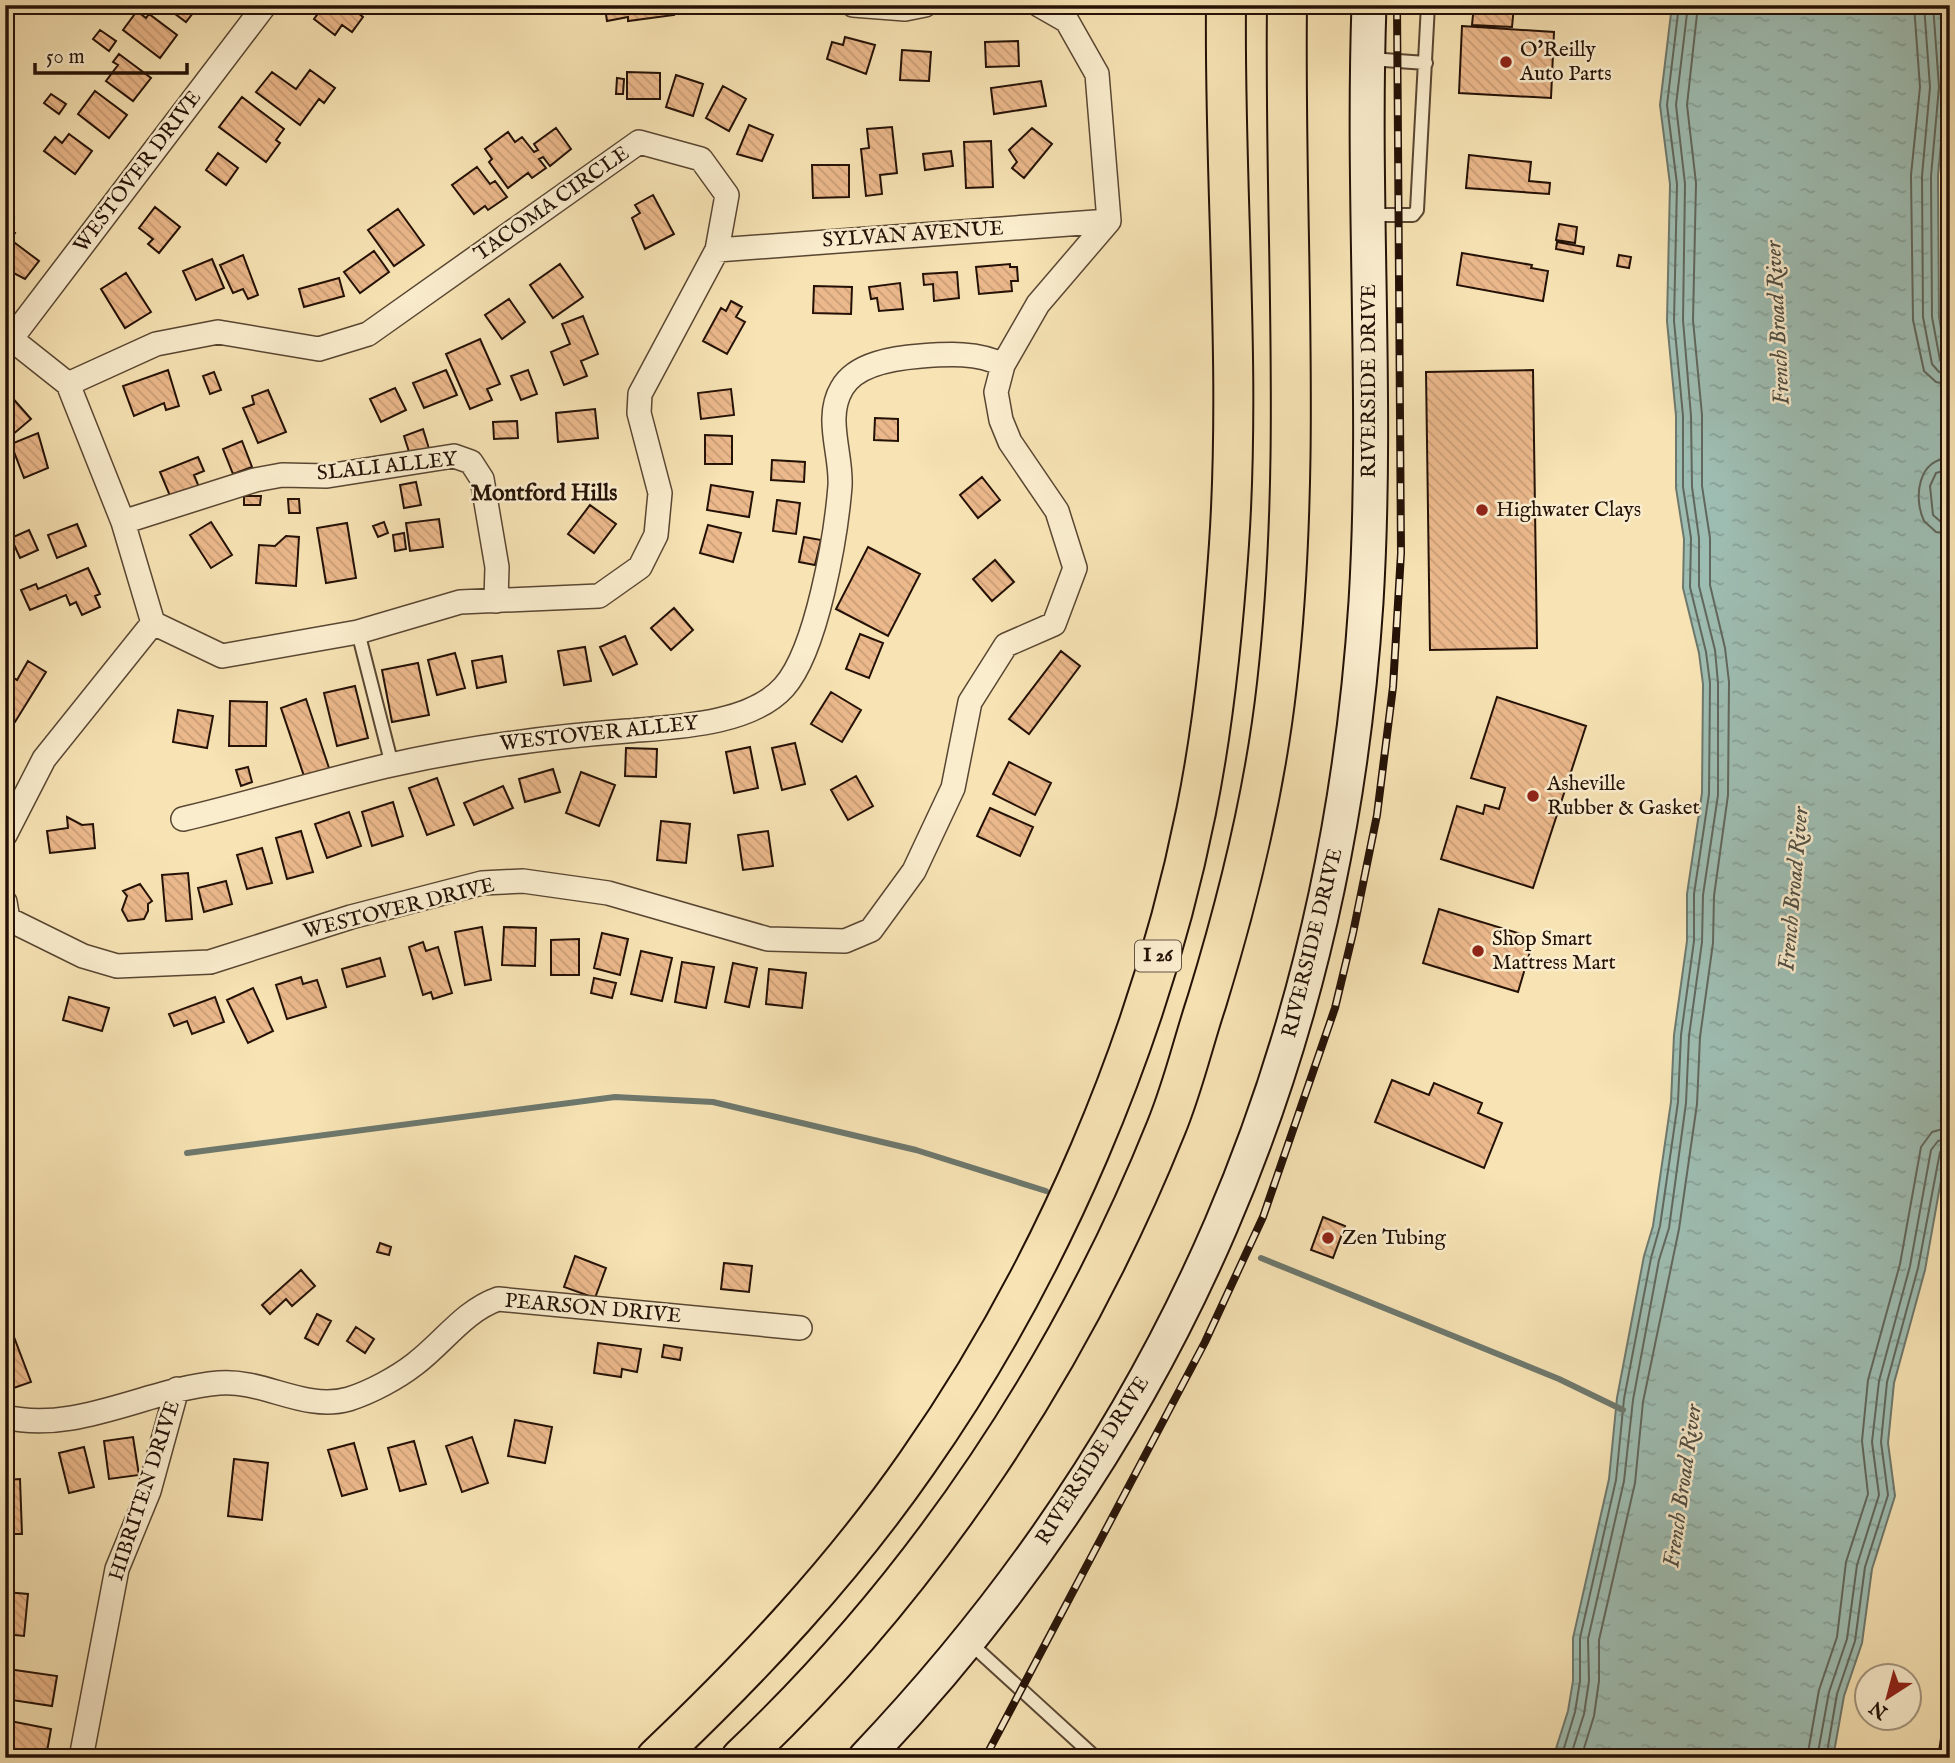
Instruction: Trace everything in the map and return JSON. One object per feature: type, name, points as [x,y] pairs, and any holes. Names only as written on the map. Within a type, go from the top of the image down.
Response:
[{"type":"highway","name":"I 26","points":[[656,1758],[775,1641],[842,1562],[918,1462],[998,1334],[1057,1223],[1113,1096],[1167,929],[1196,811],[1217,674],[1229,543],[1234,422],[1225,101],[1226,5]]},
{"type":"highway","points":[[741,1758],[815,1685],[884,1605],[961,1505],[1047,1370],[1111,1254],[1168,1125],[1219,961],[1256,826],[1277,685],[1288,548],[1291,421],[1287,5]]},
{"type":"main road","name":"RIVERSIDE DRIVE","points":[[865,1758],[925,1695],[1053,1529],[1091,1472],[1165,1344],[1246,1169],[1307,984],[1346,801],[1365,612],[1369,499],[1369,5]]},
{"type":"street","name":"WESTOVER DRIVE","points":[[7,340],[265,5]]},
{"type":"street","points":[[853,5],[905,9],[925,5]]},
{"type":"street","points":[[1039,5],[1067,21],[1097,74],[1109,220]]},
{"type":"street","name":"TACOMA CIRCLE","points":[[68,384],[156,344],[218,332],[319,349],[368,334],[639,142],[701,159],[727,195],[718,250],[640,394],[639,413],[660,493],[656,535],[640,567],[599,596],[460,602],[358,632],[222,656],[153,623]]},
{"type":"street","name":"WESTOVER DRIVE","points":[[5,902],[8,919],[83,956],[117,966],[210,962],[364,914],[482,883],[523,881],[608,893],[768,939],[845,941],[871,930],[914,871],[953,788],[970,702],[1006,645],[1054,624],[1075,568],[1057,511],[1010,442],[1001,420],[996,392],[1003,365],[1038,304],[1109,220]]},
{"type":"street","name":"SYLVAN AVENUE","points":[[718,250],[1109,220]]},
{"type":"street","points":[[5,835],[44,758],[153,623],[123,522],[68,384],[7,340]]},
{"type":"street","name":"WESTOVER ALLEY","points":[[183,819],[392,765],[540,738],[667,729],[709,722],[743,712],[778,693],[800,662],[816,619],[840,484],[834,425],[836,403],[841,388],[860,370],[912,356],[972,356],[1003,365]]},
{"type":"street","name":"SLALI ALLEY","points":[[123,522],[255,480],[282,475],[327,476],[462,456],[475,466],[482,479],[496,567],[496,601]]},
{"type":"street","name":"PEARSON DRIVE","points":[[5,1417],[22,1421],[66,1420],[177,1389],[222,1383],[320,1403],[349,1399],[415,1364],[478,1306],[498,1299],[800,1328]]},
{"type":"street","name":"HIBRITEN DRIVE","points":[[81,1758],[117,1569],[149,1491],[177,1389]]},
{"type":"lane","points":[[1368,215],[1413,215],[1417,210],[1428,5]]},
{"type":"lane","points":[[1368,59],[1426,63]]},
{"type":"lane","points":[[358,632],[392,765]]},
{"type":"lane","points":[[968,1642],[1096,1758]]},
{"type":"water","name":"French Broad River","points":[[1672,5],[1940,5],[1946,87],[1938,176],[1939,317],[1950,382],[1946,488],[1950,686],[1950,1130],[1925,1270],[1894,1383],[1888,1443],[1895,1496],[1872,1569],[1862,1643],[1844,1696],[1833,1758],[1553,1758],[1568,1711],[1573,1681],[1573,1638],[1609,1479],[1617,1398],[1644,1256],[1653,1226],[1671,1102],[1674,1035],[1687,941],[1687,894],[1702,793],[1703,684],[1699,653],[1683,588],[1684,539],[1676,488],[1676,416],[1667,321],[1670,184],[1660,105]]},
{"type":"building","points":[[163,5],[199,5],[186,22]]},
{"type":"building","points":[[324,5],[348,5],[363,17],[352,32],[342,25],[335,35],[314,19]]},
{"type":"building","points":[[596,5],[672,5],[674,15],[628,21],[628,17],[607,21],[605,8],[597,9]]},
{"type":"building","points":[[1474,5],[1558,5],[1557,10],[1514,6],[1512,27],[1472,25]]},
{"type":"building","points":[[137,11],[146,18],[149,14],[177,35],[160,58],[123,30]]},
{"type":"building","name":"O'Reilly Auto Parts","points":[[1462,26],[1554,32],[1551,98],[1459,93]]},
{"type":"building","points":[[100,30],[116,41],[109,51],[93,39]]},
{"type":"building","points":[[845,37],[875,45],[866,74],[827,59],[832,42],[843,45]]},
{"type":"building","points":[[1018,41],[1019,66],[986,67],[985,42]]},
{"type":"building","points":[[902,50],[931,52],[929,81],[900,80]]},
{"type":"building","points":[[119,54],[151,78],[133,101],[106,81],[118,65],[113,62]]},
{"type":"building","points":[[310,70],[335,88],[324,103],[319,99],[300,125],[256,92],[272,72],[296,89]]},
{"type":"building","points":[[627,72],[660,73],[660,99],[627,99]]},
{"type":"building","points":[[676,75],[703,84],[693,116],[666,107]]},
{"type":"building","points":[[617,78],[624,79],[623,94],[616,94]]},
{"type":"building","points":[[1041,81],[1046,106],[994,114],[991,88]]},
{"type":"building","points":[[723,86],[746,99],[729,131],[706,118]]},
{"type":"building","points":[[95,91],[127,115],[109,138],[78,114]]},
{"type":"building","points":[[51,94],[66,104],[59,114],[44,103]]},
{"type":"building","points":[[242,97],[284,129],[276,140],[280,143],[266,162],[219,127]]},
{"type":"building","points":[[749,125],[773,135],[762,161],[737,154]]},
{"type":"building","points":[[892,127],[897,173],[880,175],[882,194],[866,196],[861,149],[869,148],[867,129]]},
{"type":"building","points":[[556,128],[571,149],[550,166],[543,157],[539,159],[546,168],[532,178],[528,173],[508,188],[489,162],[492,159],[485,149],[508,132],[515,142],[522,137],[534,152],[538,150],[534,144]]},
{"type":"building","points":[[1032,128],[1052,144],[1024,178],[1012,168],[1017,162],[1009,150]]},
{"type":"building","points":[[69,134],[92,151],[75,174],[44,151],[55,137],[62,143]]},
{"type":"building","points":[[991,141],[993,187],[966,188],[964,142]]},
{"type":"building","points":[[951,151],[953,166],[925,170],[923,154]]},
{"type":"building","points":[[218,153],[238,168],[226,185],[206,170]]},
{"type":"building","points":[[1469,155],[1531,162],[1529,181],[1550,183],[1549,194],[1466,188]]},
{"type":"building","points":[[812,165],[849,165],[849,197],[813,198]]},
{"type":"building","points":[[477,167],[490,184],[495,181],[507,197],[488,210],[485,206],[474,214],[452,185]]},
{"type":"building","points":[[653,195],[674,234],[645,249],[632,218],[640,213],[635,205]]},
{"type":"building","points":[[155,207],[180,227],[159,253],[148,244],[153,239],[139,228]]},
{"type":"building","points":[[398,209],[424,245],[394,266],[368,230]]},
{"type":"building","points":[[5,211],[14,218],[7,227],[15,233],[6,245]]},
{"type":"building","points":[[1559,224],[1577,227],[1575,243],[1556,240]]},
{"type":"building","points":[[1557,242],[1584,247],[1583,254],[1556,249]]},
{"type":"building","points":[[15,243],[39,261],[25,279],[8,270],[5,274],[5,256]]},
{"type":"building","points":[[374,251],[389,272],[360,293],[344,272]]},
{"type":"building","points":[[1462,253],[1532,265],[1531,268],[1548,271],[1543,301],[1457,285]]},
{"type":"building","points":[[243,255],[258,295],[248,299],[243,289],[233,293],[220,265]]},
{"type":"building","points":[[1619,255],[1631,257],[1629,268],[1617,266]]},
{"type":"building","points":[[212,259],[224,288],[196,300],[183,271]]},
{"type":"building","points":[[560,264],[583,297],[553,318],[530,285]]},
{"type":"building","points":[[1010,264],[1010,267],[1017,267],[1018,281],[1011,281],[1012,291],[979,294],[976,267]]},
{"type":"building","points":[[957,272],[959,298],[934,301],[933,284],[924,285],[923,274]]},
{"type":"building","points":[[126,273],[151,312],[125,328],[101,289]]},
{"type":"building","points":[[339,278],[344,296],[304,307],[299,289]]},
{"type":"building","points":[[900,283],[903,309],[879,311],[877,298],[871,299],[869,287]]},
{"type":"building","points":[[814,286],[852,287],[851,314],[813,313]]},
{"type":"building","points":[[509,299],[525,322],[502,339],[485,315]]},
{"type":"building","points":[[731,301],[742,307],[736,317],[745,322],[727,354],[703,341],[721,308],[726,311]]},
{"type":"building","points":[[583,316],[598,354],[581,361],[587,376],[564,385],[551,352],[570,344],[562,324]]},
{"type":"building","points":[[480,339],[500,384],[487,389],[492,400],[470,409],[446,354]]},
{"type":"building","points":[[168,370],[179,406],[166,410],[164,403],[134,416],[123,386]]},
{"type":"building","points":[[446,370],[457,395],[424,408],[413,383]]},
{"type":"building","points":[[528,370],[537,394],[521,400],[511,376]]},
{"type":"building","name":"Highwater Clays","points":[[1533,370],[1537,648],[1430,650],[1426,372]]},
{"type":"building","points":[[214,372],[221,390],[210,394],[203,376]]},
{"type":"building","points":[[395,388],[406,410],[381,422],[370,399]]},
{"type":"building","points":[[731,389],[734,415],[701,419],[698,393]]},
{"type":"building","points":[[268,390],[286,432],[258,443],[243,408],[254,404],[252,396]]},
{"type":"building","points":[[9,394],[31,419],[11,436],[8,433],[5,435],[5,397]]},
{"type":"building","points":[[595,409],[598,438],[558,442],[556,413]]},
{"type":"building","points":[[875,418],[898,419],[898,441],[874,440]]},
{"type":"building","points":[[517,421],[518,438],[494,439],[493,422]]},
{"type":"building","points":[[423,429],[430,452],[411,458],[404,436]]},
{"type":"building","points":[[38,433],[48,468],[24,478],[11,444]]},
{"type":"building","points":[[705,435],[732,436],[732,464],[705,464]]},
{"type":"building","points":[[242,441],[252,467],[233,474],[223,449]]},
{"type":"building","points":[[198,457],[204,471],[194,475],[201,492],[173,503],[160,472]]},
{"type":"building","points":[[772,460],[805,462],[804,482],[771,480]]},
{"type":"building","points":[[982,477],[1000,500],[978,518],[960,495]]},
{"type":"building","points":[[416,482],[421,505],[404,508],[400,485]]},
{"type":"building","points":[[711,485],[753,492],[749,517],[707,510]]},
{"type":"building","points":[[244,496],[261,496],[260,505],[244,505]]},
{"type":"building","points":[[288,499],[299,499],[300,513],[289,513]]},
{"type":"building","points":[[777,500],[800,503],[796,534],[773,531]]},
{"type":"building","points":[[590,505],[616,524],[594,553],[568,534]]},
{"type":"building","points":[[439,519],[443,547],[410,551],[406,523]]},
{"type":"building","points":[[211,522],[232,555],[211,568],[190,535]]},
{"type":"building","points":[[384,522],[388,533],[378,537],[373,526]]},
{"type":"building","points":[[347,523],[356,578],[326,583],[317,528]]},
{"type":"building","points":[[77,524],[86,546],[57,558],[48,535]]},
{"type":"building","points":[[708,525],[741,533],[733,562],[700,553]]},
{"type":"building","points":[[29,530],[38,550],[20,558],[11,538]]},
{"type":"building","points":[[404,533],[406,549],[395,551],[393,535]]},
{"type":"building","points":[[286,536],[299,537],[296,586],[256,583],[259,545],[275,546]]},
{"type":"building","points":[[804,537],[821,540],[815,565],[799,562]]},
{"type":"building","points":[[868,547],[920,574],[888,636],[836,609]]},
{"type":"building","points":[[995,560],[1014,582],[992,601],[973,579]]},
{"type":"building","points":[[88,568],[100,594],[95,596],[100,607],[82,615],[76,602],[70,605],[66,595],[30,610],[21,590],[36,584],[38,589]]},
{"type":"building","points":[[674,608],[693,630],[671,650],[651,628]]},
{"type":"building","points":[[860,634],[883,643],[869,678],[846,669]]},
{"type":"building","points":[[625,636],[637,664],[613,675],[600,647]]},
{"type":"building","points":[[585,647],[591,681],[564,685],[558,651]]},
{"type":"building","points":[[1061,651],[1080,666],[1029,734],[1009,719]]},
{"type":"building","points":[[455,653],[465,688],[437,695],[428,660]]},
{"type":"building","points":[[502,656],[506,682],[477,688],[472,661]]},
{"type":"building","points":[[28,661],[46,672],[15,722],[5,716],[5,678],[8,674],[17,680]]},
{"type":"building","points":[[418,663],[429,715],[392,722],[382,670]]},
{"type":"building","points":[[355,686],[368,738],[337,746],[324,693]]},
{"type":"building","points":[[831,692],[861,710],[842,742],[811,724]]},
{"type":"building","name":"Asheville Rubber & Gasket","points":[[1497,697],[1586,726],[1533,888],[1441,859],[1457,806],[1483,814],[1485,805],[1499,809],[1505,788],[1471,778]]},
{"type":"building","points":[[306,699],[330,771],[305,779],[281,708]]},
{"type":"building","points":[[230,701],[267,702],[266,746],[229,746]]},
{"type":"building","points":[[178,710],[213,716],[207,748],[173,742]]},
{"type":"building","points":[[795,743],[805,784],[782,790],[772,748]]},
{"type":"building","points":[[750,747],[758,788],[734,793],[726,752]]},
{"type":"building","points":[[626,748],[657,749],[656,777],[625,776]]},
{"type":"building","points":[[1009,762],[1051,783],[1035,815],[993,794]]},
{"type":"building","points":[[248,767],[252,782],[241,786],[236,770]]},
{"type":"building","points":[[553,769],[560,792],[525,802],[519,779]]},
{"type":"building","points":[[581,772],[615,785],[599,826],[566,813]]},
{"type":"building","points":[[856,776],[873,806],[848,820],[831,790]]},
{"type":"building","points":[[437,778],[454,825],[427,835],[409,788]]},
{"type":"building","points":[[503,786],[513,808],[474,825],[464,803]]},
{"type":"building","points":[[393,802],[403,836],[372,846],[362,812]]},
{"type":"building","points":[[990,808],[1033,827],[1020,856],[977,836]]},
{"type":"building","points":[[349,812],[361,846],[327,858],[315,824]]},
{"type":"building","points":[[67,817],[82,825],[93,824],[95,848],[50,853],[47,831],[68,828]]},
{"type":"building","points":[[661,821],[690,824],[686,863],[657,860]]},
{"type":"building","points":[[301,831],[313,872],[287,879],[276,838]]},
{"type":"building","points":[[768,831],[773,866],[743,870],[738,835]]},
{"type":"building","points":[[262,848],[272,883],[247,889],[237,855]]},
{"type":"building","points":[[188,873],[192,919],[166,921],[162,875]]},
{"type":"building","points":[[226,881],[232,904],[204,912],[198,888]]},
{"type":"building","points":[[140,884],[152,901],[148,904],[144,919],[128,921],[122,910],[127,896],[123,891]]},
{"type":"building","name":"Shop Smart Mattress Mart","points":[[1439,909],[1534,938],[1518,992],[1423,963]]},
{"type":"building","points":[[482,927],[491,980],[465,985],[455,932]]},
{"type":"building","points":[[504,927],[536,928],[535,966],[502,965]]},
{"type":"building","points":[[602,933],[628,939],[620,975],[594,968]]},
{"type":"building","points":[[579,939],[579,975],[551,975],[551,940]]},
{"type":"building","points":[[423,942],[426,951],[438,947],[452,993],[433,999],[431,992],[423,995],[409,947]]},
{"type":"building","points":[[641,951],[672,958],[662,1001],[631,994]]},
{"type":"building","points":[[380,958],[385,976],[347,987],[342,969]]},
{"type":"building","points":[[682,962],[714,967],[706,1008],[675,1002]]},
{"type":"building","points":[[733,963],[757,968],[749,1007],[725,1002]]},
{"type":"building","points":[[769,969],[806,973],[802,1008],[766,1004]]},
{"type":"building","points":[[301,977],[303,984],[317,980],[326,1007],[287,1019],[276,985]]},
{"type":"building","points":[[594,978],[616,983],[612,998],[591,993]]},
{"type":"building","points":[[253,988],[273,1031],[248,1043],[227,1000]]},
{"type":"building","points":[[69,997],[109,1008],[102,1031],[63,1020]]},
{"type":"building","points":[[215,997],[224,1022],[192,1034],[187,1021],[174,1026],[169,1014]]},
{"type":"building","points":[[1392,1080],[1429,1095],[1434,1083],[1482,1103],[1478,1113],[1502,1123],[1484,1168],[1375,1122]]},
{"type":"building","name":"Zen Tubing","points":[[1323,1217],[1345,1226],[1333,1258],[1311,1250]]},
{"type":"building","points":[[380,1243],[391,1247],[389,1255],[377,1252]]},
{"type":"building","points":[[575,1256],[606,1268],[595,1298],[564,1287]]},
{"type":"building","points":[[724,1263],[752,1266],[749,1292],[721,1289]]},
{"type":"building","points":[[301,1270],[315,1286],[292,1306],[286,1299],[270,1314],[262,1305]]},
{"type":"building","points":[[317,1314],[331,1321],[318,1345],[305,1338]]},
{"type":"building","points":[[356,1327],[374,1339],[365,1353],[347,1341]]},
{"type":"building","points":[[14,1337],[31,1382],[5,1391],[5,1341]]},
{"type":"building","points":[[598,1343],[641,1349],[637,1372],[622,1369],[621,1377],[594,1373]]},
{"type":"building","points":[[664,1345],[682,1348],[680,1360],[662,1357]]},
{"type":"building","points":[[515,1420],[552,1427],[545,1463],[508,1456]]},
{"type":"building","points":[[133,1437],[139,1475],[109,1479],[104,1441]]},
{"type":"building","points":[[472,1437],[488,1483],[462,1492],[446,1446]]},
{"type":"building","points":[[414,1441],[426,1484],[400,1491],[388,1448]]},
{"type":"building","points":[[354,1443],[367,1489],[342,1496],[328,1450]]},
{"type":"building","points":[[84,1447],[94,1487],[69,1493],[59,1453]]},
{"type":"building","points":[[234,1459],[268,1463],[262,1520],[228,1516]]},
{"type":"building","points":[[20,1479],[22,1534],[5,1534],[5,1480]]},
{"type":"building","points":[[5,1592],[28,1594],[24,1636],[5,1634]]},
{"type":"building","points":[[8,1669],[57,1676],[52,1706],[5,1699]]},
{"type":"building","points":[[5,1720],[51,1729],[46,1757],[5,1749]]},
{"type":"waterway","points":[[187,1153],[615,1097],[713,1102],[916,1150],[1046,1191]]},
{"type":"waterway","points":[[1261,1258],[1559,1379],[1623,1410]]},
{"type":"railway","points":[[985,1758],[1205,1342],[1263,1217],[1335,1008],[1353,933],[1377,815],[1393,687],[1401,553],[1397,5]]},
{"type":"railway","points":[[1941,1758],[1950,1699]]},
{"type":"place","name":"O'Reilly Auto Parts","points":[[1506,62]]},
{"type":"place","name":"Highwater Clays","points":[[1482,510]]},
{"type":"place","name":"Asheville Rubber & Gasket","points":[[1533,796]]},
{"type":"place","name":"Shop Smart Mattress Mart","points":[[1478,951]]},
{"type":"place","name":"Zen Tubing","points":[[1328,1238]]},
{"type":"district","name":"Montford Hills","points":[[544,493]]}]
